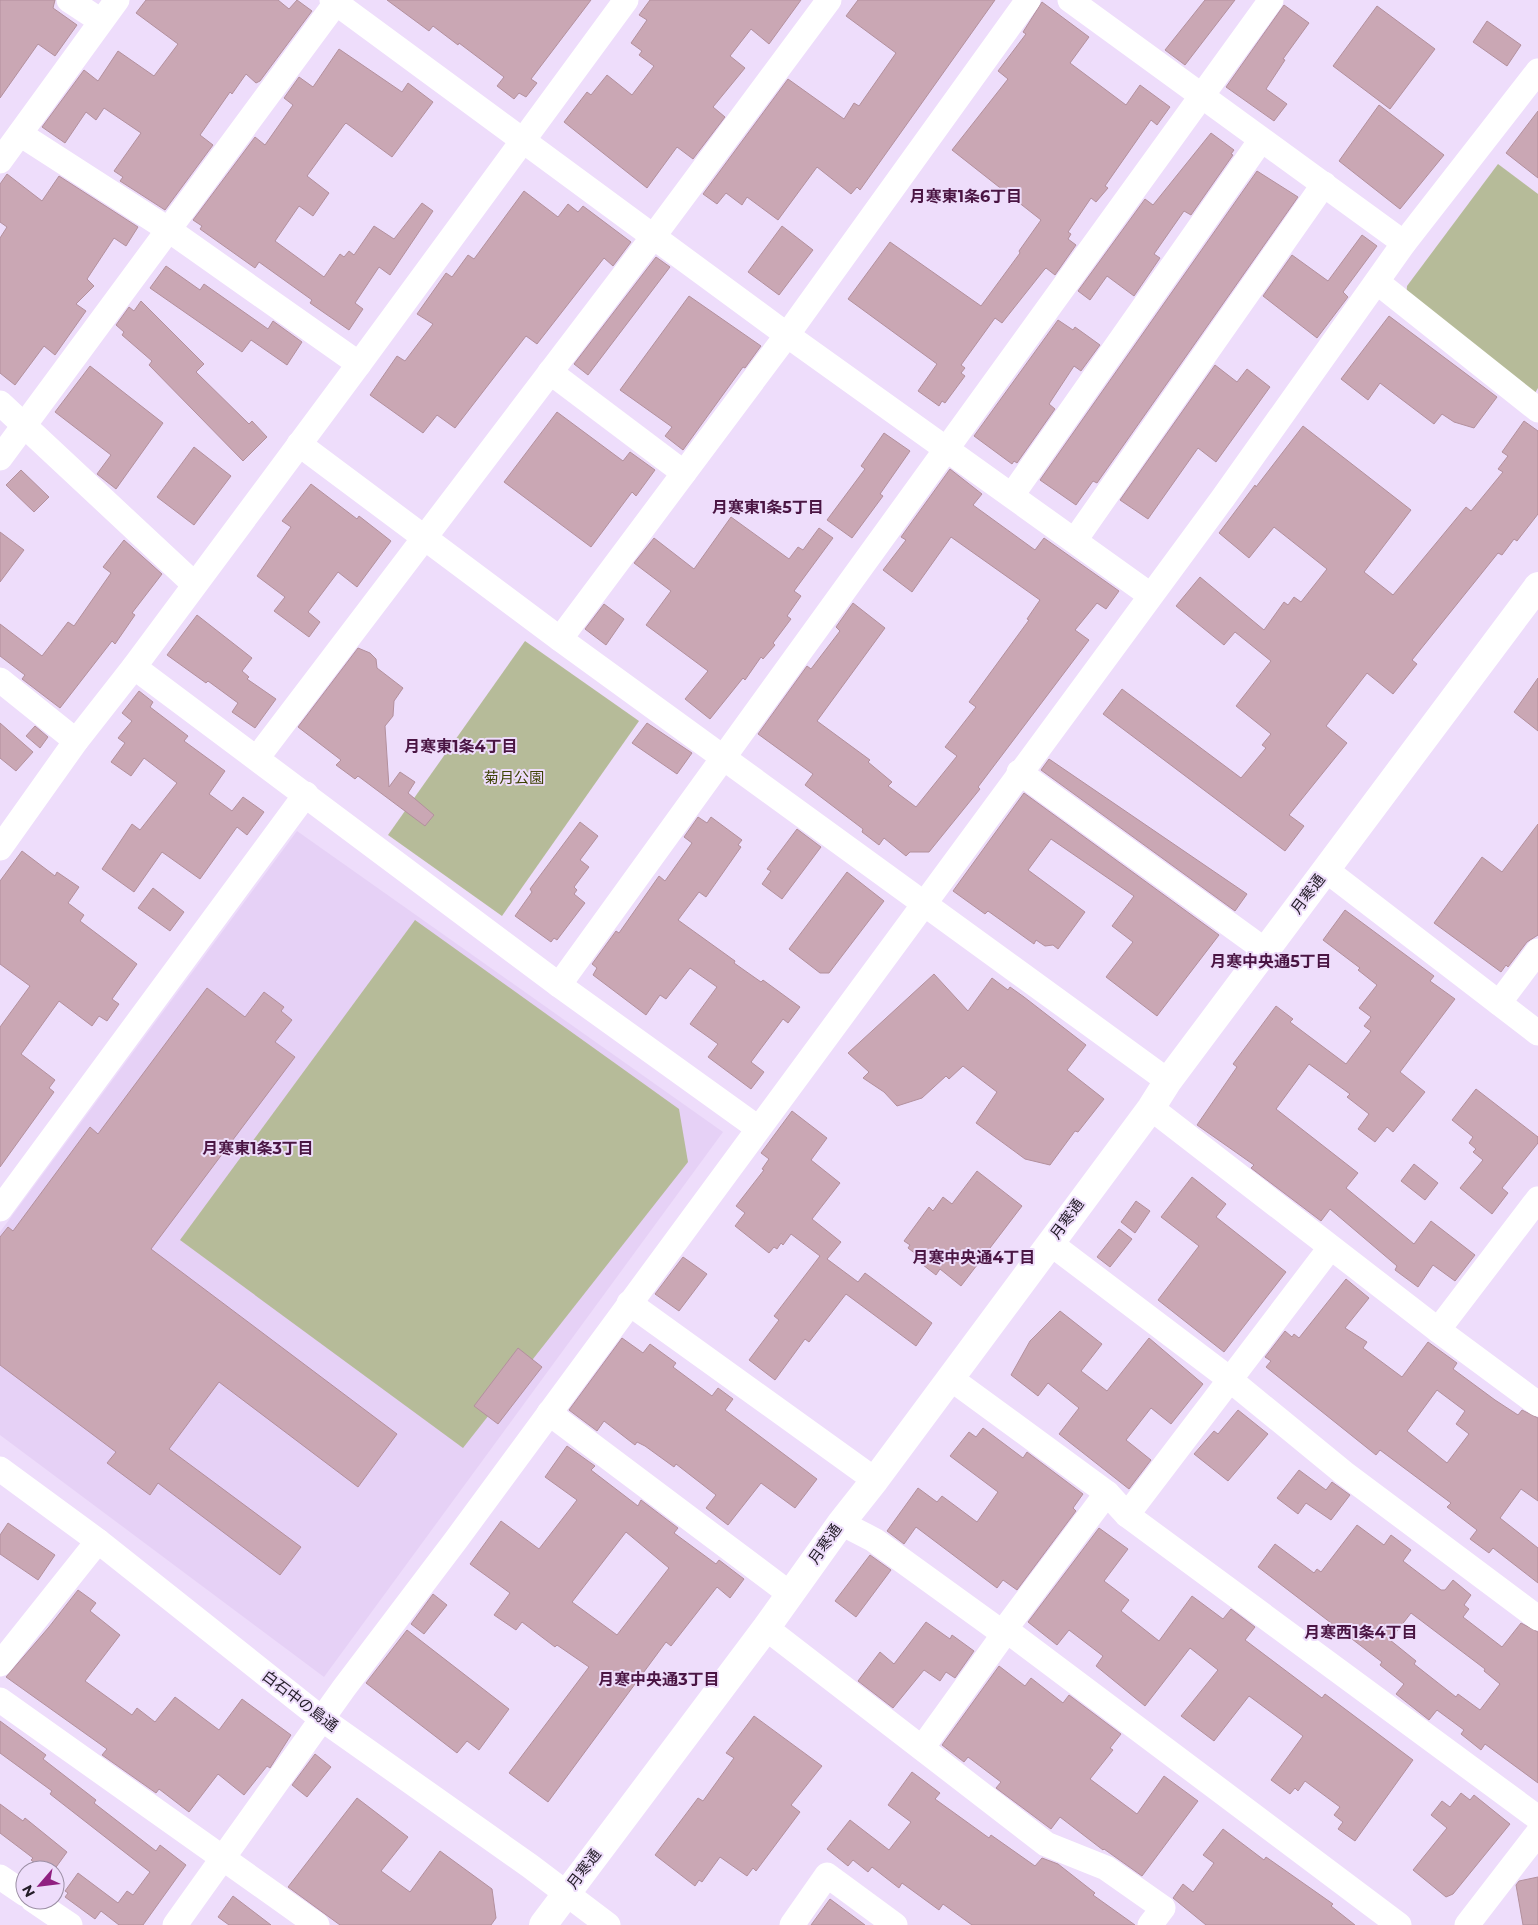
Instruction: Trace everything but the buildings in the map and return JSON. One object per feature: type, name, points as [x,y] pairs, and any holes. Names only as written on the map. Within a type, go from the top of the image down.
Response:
[{"type":"highway","name":"月寒通","points":[[543,1925],[766,1628],[840,1523],[875,1480],[1151,1108],[1168,1081],[1538,586]]},
{"type":"street","points":[[69,0],[101,21]]},
{"type":"street","points":[[0,161],[117,0]]},
{"type":"street","points":[[257,758],[653,236],[828,0]]},
{"type":"street","points":[[560,639],[787,335],[1028,0]]},
{"type":"street","points":[[559,984],[1271,0]]},
{"type":"street","points":[[0,458],[336,1],[787,335],[1150,595]]},
{"type":"street","points":[[2,840],[134,667],[359,364],[524,139],[621,2]]},
{"type":"street","points":[[1085,4],[1201,96],[1404,243]]},
{"type":"street","points":[[175,1925],[322,1719],[1150,595],[1404,243],[1538,72]]},
{"type":"street","points":[[20,134],[169,230],[359,364]]},
{"type":"street","points":[[1012,495],[1261,140]]},
{"type":"street","points":[[1075,540],[1324,184]]},
{"type":"street","points":[[1377,282],[1538,410]]},
{"type":"street","points":[[550,372],[684,473]]},
{"type":"street","points":[[0,404],[194,584]]},
{"type":"street","points":[[299,444],[560,639],[724,756],[922,903],[1168,1081]]},
{"type":"street","points":[[134,667],[559,984],[758,1128]]},
{"type":"street","points":[[0,680],[76,741]]},
{"type":"street","points":[[1019,772],[1266,951]]},
{"type":"street","points":[[0,1209],[306,794]]},
{"type":"street","points":[[1326,870],[1538,1034]]},
{"type":"street","points":[[1498,1003],[1538,950]]},
{"type":"street","points":[[1151,1108],[1330,1248],[1538,1404]]},
{"type":"street","points":[[1438,1330],[1538,1199]]},
{"type":"street","points":[[1050,1243],[1230,1381],[1344,1473],[1538,1618]]},
{"type":"street","points":[[1128,1515],[1330,1248]]},
{"type":"street","points":[[629,1303],[875,1480]]},
{"type":"street","points":[[950,1378],[1107,1493],[1128,1515],[1538,1818]]},
{"type":"street","points":[[548,1413],[790,1594]]},
{"type":"street","name":"白石中の島通","points":[[0,1468],[98,1541],[322,1719],[608,1925]]},
{"type":"street","points":[[922,1748],[1004,1632],[1107,1493]]},
{"type":"street","points":[[840,1523],[874,1540],[1004,1632],[1399,1925]]},
{"type":"street","points":[[0,1664],[98,1541]]},
{"type":"street","points":[[766,1628],[1046,1844],[1106,1868],[1163,1908],[1150,1925]]},
{"type":"street","points":[[0,1700],[223,1856],[317,1925]]},
{"type":"street","points":[[1467,1925],[1538,1833]]},
{"type":"street","points":[[792,1925],[827,1875],[895,1925]]},
{"type":"street","points":[[1,1880],[15,1888]]},
{"type":"street","points":[[48,1910],[70,1925]]},
{"type":"shaded area","points":[[297,831],[723,1132],[324,1677],[0,1435],[0,1232]]},
{"type":"green space","points":[[1498,164],[1538,194],[1538,388],[1535,393],[1406,297],[1407,286]]},
{"type":"green space","name":"菊月公園","points":[[525,641],[639,721],[502,916],[388,835]]},
{"type":"green space","points":[[415,920],[679,1109],[688,1162],[463,1448],[180,1240]]},
{"type":"district","name":"月寒東1条6丁目","points":[[966,196]]},
{"type":"district","name":"月寒東1条5丁目","points":[[768,507]]},
{"type":"district","name":"月寒東1条4丁目","points":[[461,746]]},
{"type":"district","name":"月寒中央通5丁目","points":[[1271,961]]},
{"type":"district","name":"月寒東1条3丁目","points":[[258,1148]]},
{"type":"district","name":"月寒中央通4丁目","points":[[974,1257]]},
{"type":"district","name":"月寒西1条4丁目","points":[[1361,1632]]},
{"type":"district","name":"月寒中央通3丁目","points":[[659,1679]]}]
